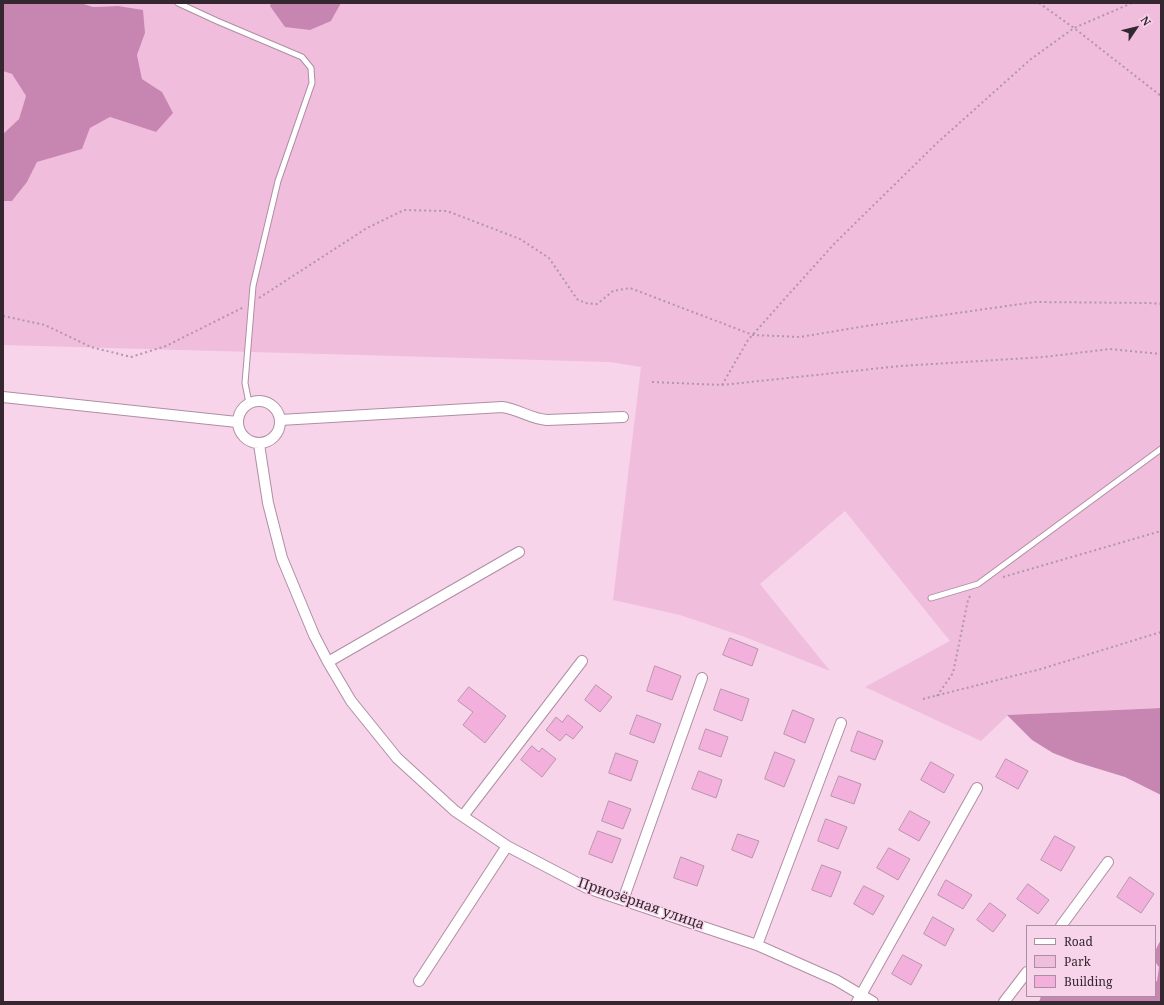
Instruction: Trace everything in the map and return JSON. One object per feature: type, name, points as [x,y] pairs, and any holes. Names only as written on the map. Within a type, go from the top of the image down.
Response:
[{"type":"street","points":[[3,397],[237,422]]},
{"type":"street","points":[[260,401],[272,405],[279,414],[280,420],[280,426],[275,437],[259,444],[243,438],[237,422],[240,411],[249,403],[260,401]]},
{"type":"street","points":[[280,420],[502,406],[513,408],[536,419],[547,420],[623,417]]},
{"type":"street","name":"Приозёрная улица","points":[[259,444],[268,503],[282,558],[314,635],[328,662],[352,701],[397,758],[455,811],[506,846],[587,888],[757,944],[836,980],[859,999],[873,1002]]},
{"type":"street","points":[[328,662],[519,552]]},
{"type":"street","points":[[463,816],[582,661]]},
{"type":"street","points":[[622,900],[702,678]]},
{"type":"street","points":[[757,944],[841,723]]},
{"type":"street","points":[[859,999],[976,788]]},
{"type":"street","points":[[419,981],[506,846]]},
{"type":"street","points":[[1062,925],[1108,862]]},
{"type":"street","points":[[1004,1002],[1026,973]]},
{"type":"lane","points":[[178,3],[302,57],[311,68],[312,84],[278,181],[253,286],[245,383],[249,403]]},
{"type":"lane","points":[[931,598],[978,584],[1161,450]]},
{"type":"path","points":[[1038,3],[1074,28],[1161,96]]},
{"type":"path","points":[[722,385],[748,340],[835,243],[937,144],[1031,59],[1074,28],[1132,3]]},
{"type":"path","points":[[3,316],[44,325],[91,348],[131,357],[166,346],[251,304],[368,228],[404,210],[447,211],[520,239],[549,258],[577,299],[585,303],[597,304],[613,291],[630,288],[753,335],[800,337],[1035,302],[1161,304]]},
{"type":"path","points":[[652,382],[722,385],[900,366],[1044,358],[1110,349],[1161,354]]},
{"type":"path","points":[[1001,577],[1161,531]]},
{"type":"path","points":[[937,696],[953,673],[968,600],[978,584]]},
{"type":"path","points":[[922,699],[1041,669],[1161,632]]},
{"type":"green space","points":[[81,3],[271,3],[270,6],[331,21],[341,3],[1161,3],[1161,708],[1008,715],[981,741],[865,687],[950,641],[845,511],[760,584],[830,671],[745,637],[680,615],[613,600],[641,367],[610,362],[3,345],[3,201],[12,201],[27,182],[37,162],[82,149],[90,128],[110,117],[156,132],[162,92],[142,79],[137,55],[145,33],[118,6],[93,7]]},
{"type":"green space","points":[[3,71],[12,74],[26,96],[19,119],[3,134]]},
{"type":"shaded area","points":[[3,3],[81,3],[93,7],[118,6],[143,10],[145,33],[137,55],[142,79],[162,92],[173,113],[156,132],[110,117],[90,128],[82,149],[37,162],[27,182],[12,201],[3,201],[3,134],[19,119],[26,96],[12,74],[3,71]]},
{"type":"shaded area","points":[[271,3],[341,3],[331,21],[310,30],[285,27],[270,6]]},
{"type":"shaded area","points":[[1161,708],[1161,795],[1125,777],[1076,762],[1053,753],[1032,740],[1007,715]]},
{"type":"shaded area","points":[[1161,940],[1161,1002],[1039,1002],[1041,997],[1156,997],[1156,982],[1159,967],[1156,962],[1157,947]]},
{"type":"building","points":[[730,638],[758,649],[752,666],[723,655]]},
{"type":"building","points":[[655,666],[681,676],[672,700],[647,691]]},
{"type":"building","points":[[596,685],[612,697],[600,712],[585,700]]},
{"type":"building","points":[[469,687],[506,716],[485,743],[463,725],[473,712],[458,701]]},
{"type":"building","points":[[721,689],[749,699],[742,721],[714,710]]},
{"type":"building","points":[[793,710],[814,719],[805,743],[784,734]]},
{"type":"building","points":[[568,715],[583,727],[573,739],[566,734],[560,741],[546,730],[556,717],[562,722]]},
{"type":"building","points":[[637,715],[661,724],[654,743],[630,734]]},
{"type":"building","points":[[706,729],[728,737],[721,757],[699,749]]},
{"type":"building","points":[[858,731],[883,741],[875,760],[851,751]]},
{"type":"building","points":[[532,746],[539,752],[542,748],[556,759],[542,777],[521,760]]},
{"type":"building","points":[[775,752],[795,760],[784,787],[765,779]]},
{"type":"building","points":[[616,753],[638,761],[631,781],[609,773]]},
{"type":"building","points":[[1006,759],[1028,771],[1018,789],[996,777]]},
{"type":"building","points":[[931,762],[954,775],[944,793],[921,780]]},
{"type":"building","points":[[699,771],[722,780],[716,798],[692,789]]},
{"type":"building","points":[[839,776],[861,784],[854,804],[831,796]]},
{"type":"building","points":[[609,801],[631,809],[623,829],[602,821]]},
{"type":"building","points":[[910,811],[930,822],[919,841],[899,830]]},
{"type":"building","points":[[826,819],[847,827],[838,849],[818,841]]},
{"type":"building","points":[[598,831],[621,839],[612,863],[589,854]]},
{"type":"building","points":[[738,834],[759,841],[752,858],[732,850]]},
{"type":"building","points":[[1055,836],[1075,847],[1061,871],[1041,860]]},
{"type":"building","points":[[889,848],[910,859],[898,880],[877,868]]},
{"type":"building","points":[[681,857],[704,866],[697,886],[674,878]]},
{"type":"building","points":[[822,865],[841,872],[831,897],[812,890]]},
{"type":"building","points":[[1130,877],[1154,894],[1141,913],[1117,897]]},
{"type":"building","points":[[946,880],[972,895],[963,909],[938,895]]},
{"type":"building","points":[[1028,884],[1049,900],[1038,914],[1017,899]]},
{"type":"building","points":[[864,886],[884,896],[873,915],[854,904]]},
{"type":"building","points":[[990,903],[1006,915],[993,932],[977,920]]},
{"type":"building","points":[[933,917],[954,929],[945,946],[924,934]]},
{"type":"building","points":[[903,955],[922,965],[911,985],[892,974]]}]
